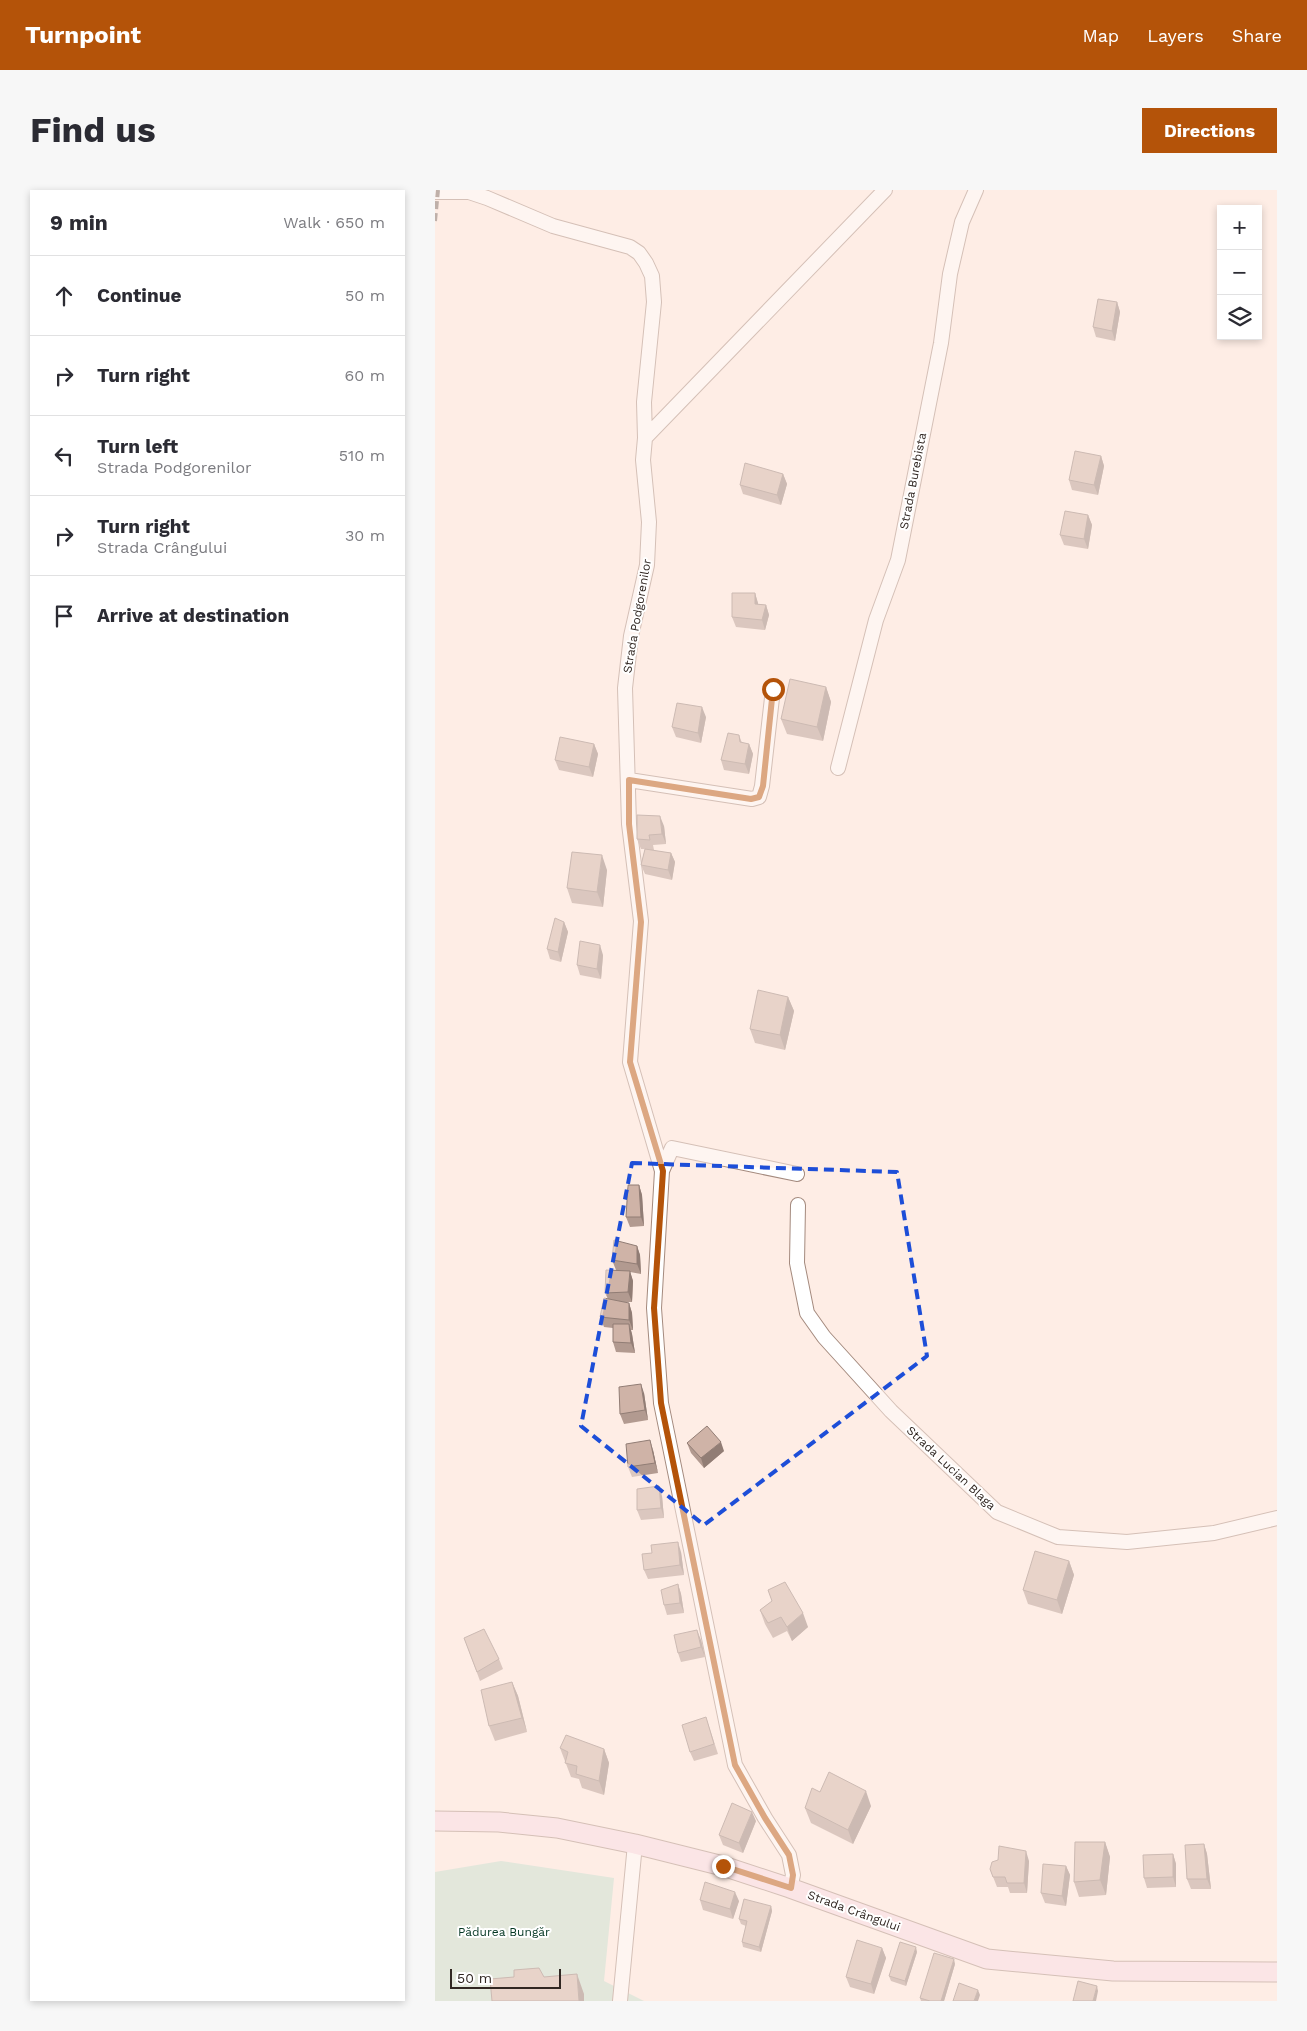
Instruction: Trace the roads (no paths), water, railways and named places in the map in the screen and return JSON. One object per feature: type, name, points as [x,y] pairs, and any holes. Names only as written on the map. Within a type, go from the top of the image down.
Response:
[{"type":"main road","name":"Strada Crângului","points":[[435,1821],[499,1822],[557,1828],[635,1844],[723,1866],[791,1888],[987,1959],[1113,1971],[1277,1972]]},
{"type":"street","points":[[645,438],[885,190]]},
{"type":"street","name":"Strada Burebista","points":[[837,768],[876,620],[898,560],[941,343],[950,274],[962,222],[976,190]]},
{"type":"street","name":"Strada Podgorenilor","points":[[435,192],[469,192],[553,226],[630,247],[639,253],[652,276],[654,302],[644,402],[645,438],[643,460],[649,522],[647,565],[631,636],[625,688],[629,824],[641,922],[630,1062],[663,1171],[654,1308],[661,1403],[735,1765],[765,1818],[789,1855],[793,1875],[791,1888]]},
{"type":"street","points":[[629,780],[751,799],[759,797],[763,786],[773,689]]},
{"type":"street","points":[[663,1171],[672,1148],[797,1174]]},
{"type":"street","name":"Strada Lucian Blaga","points":[[798,1205],[797,1263],[807,1313],[825,1337],[891,1412],[997,1512],[1058,1537],[1127,1542],[1214,1533],[1277,1518]]},
{"type":"street","points":[[620,2001],[635,1844]]},
{"type":"railway","points":[[435,221],[438,190]]},
{"type":"park label","name":"Pădurea Bungăr","points":[[504,1932]]}]
